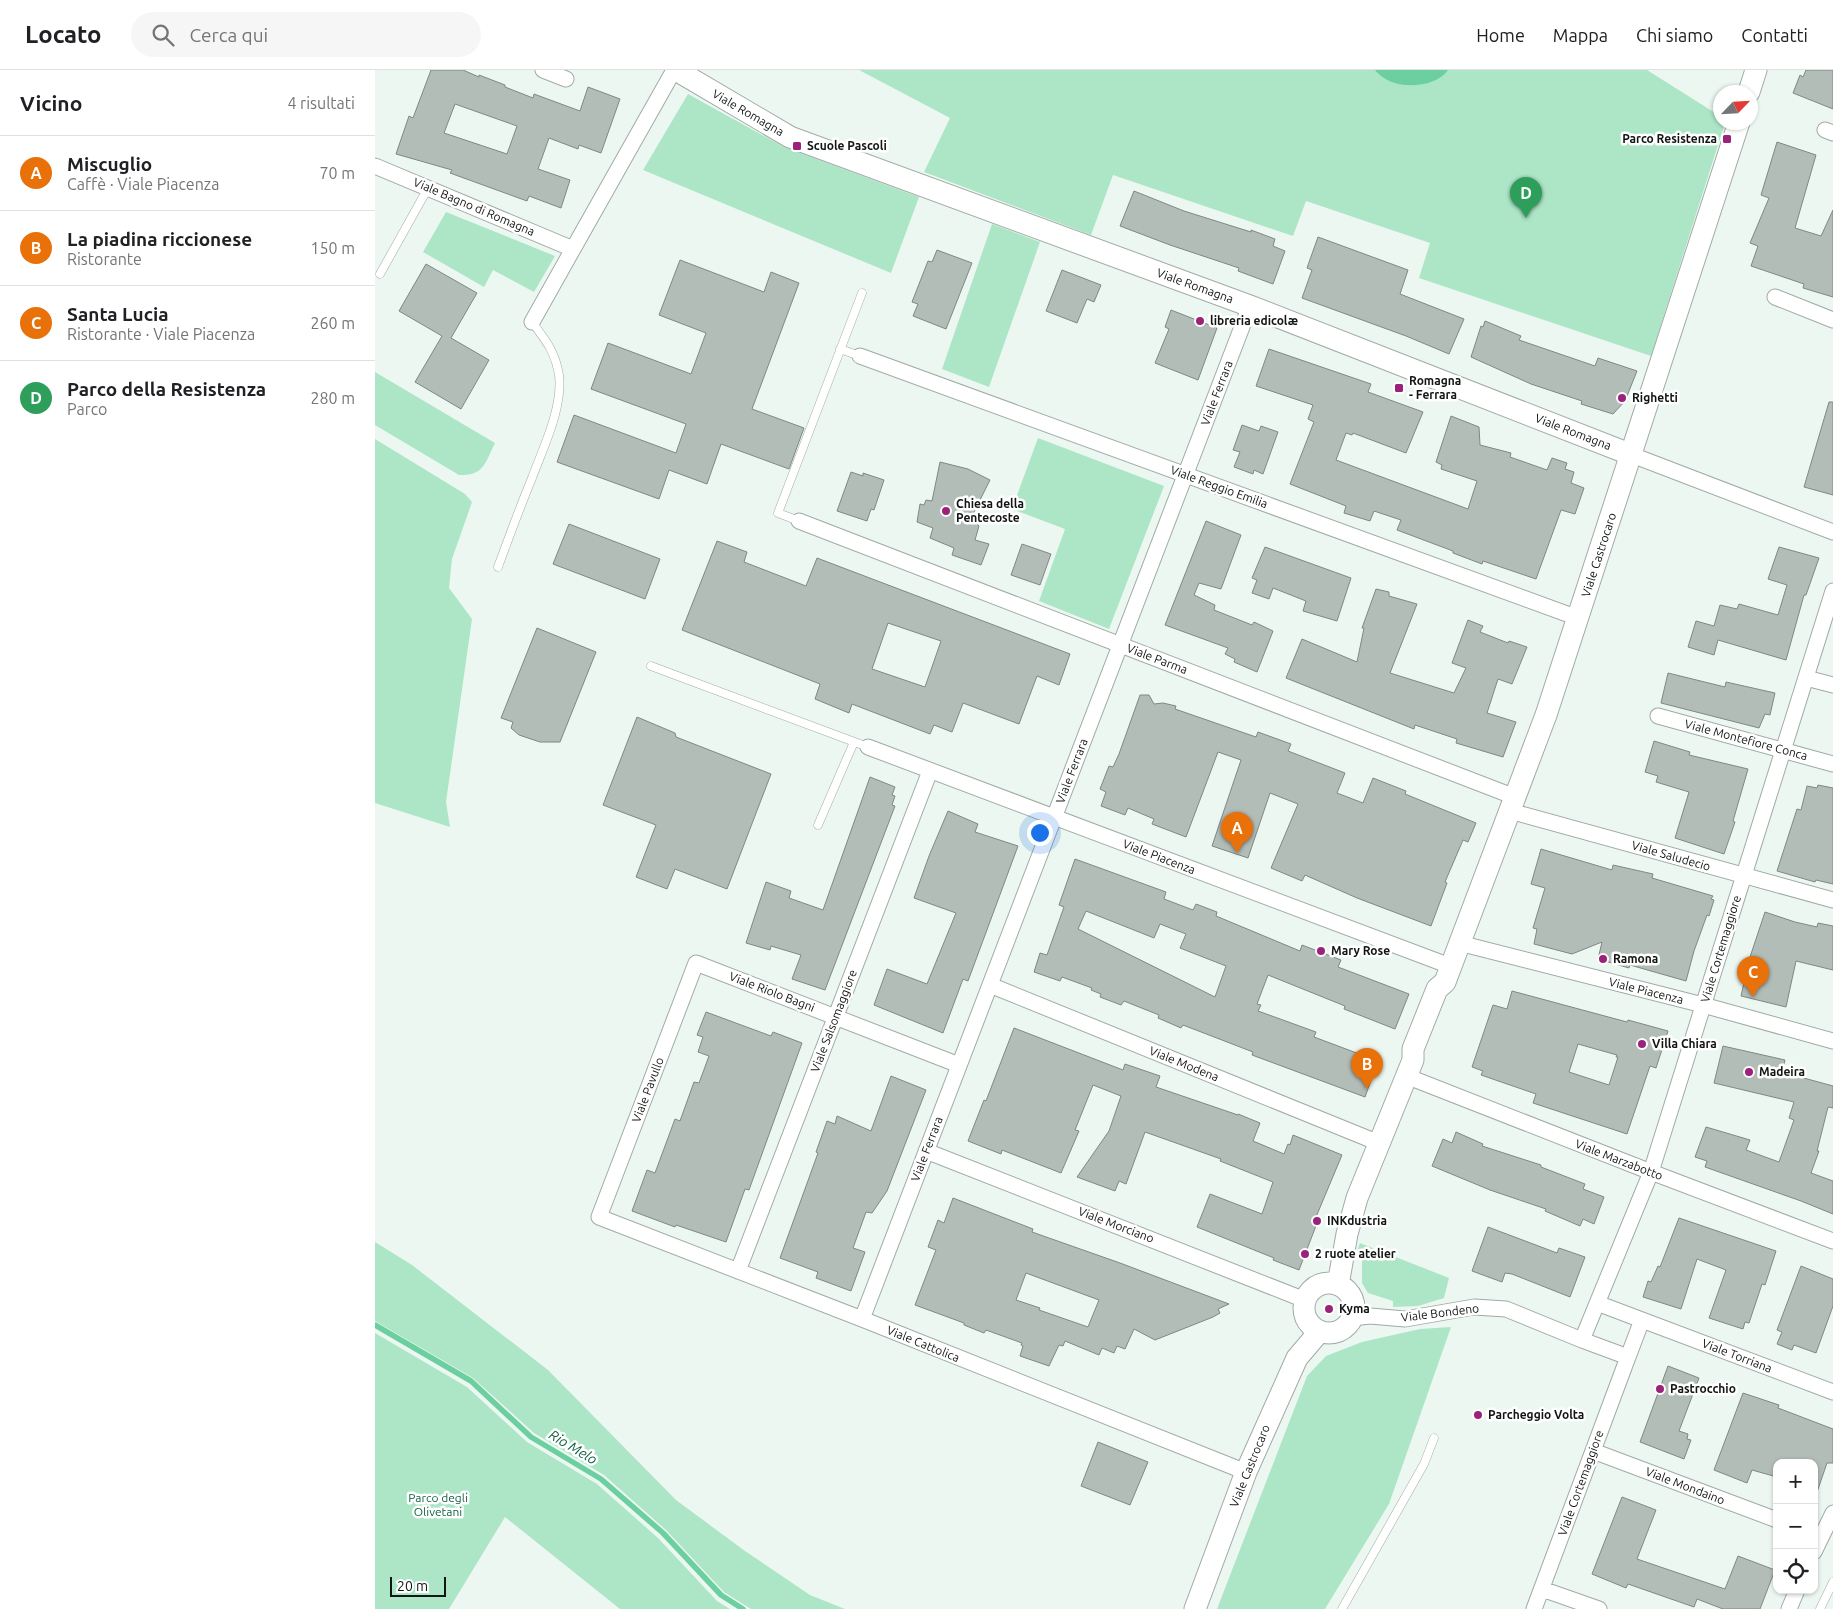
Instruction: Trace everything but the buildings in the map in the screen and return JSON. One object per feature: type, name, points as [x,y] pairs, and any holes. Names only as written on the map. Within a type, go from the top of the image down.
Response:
[{"type":"street","points":[[543,70],[566,79]]},
{"type":"street","points":[[532,322],[675,70]]},
{"type":"street","name":"Viale Romagna","points":[[675,70],[701,81],[792,134],[1249,306],[1833,532]]},
{"type":"street","points":[[1751,85],[1756,70]]},
{"type":"street","name":"Viale Castrocaro","points":[[1338,1285],[1347,1234],[1357,1198],[1409,1068],[1423,1052],[1446,993],[1447,974],[1546,715],[1736,130]]},
{"type":"street","name":"Viale Bagno di Romagna","points":[[375,166],[573,249]]},
{"type":"street","points":[[1775,297],[1833,320]]},
{"type":"street","name":"Viale Ferrara","points":[[862,1319],[1249,306]]},
{"type":"street","name":"Viale Reggio Emilia","points":[[860,356],[1578,618]]},
{"type":"street","name":"Viale Parma","points":[[799,521],[1120,645],[1512,804]]},
{"type":"street","name":"Viale Cortemaggiore","points":[[1582,1340],[1651,1172],[1833,590]]},
{"type":"street","points":[[1806,678],[1833,685]]},
{"type":"street","name":"Viale Montefiore Conca","points":[[1658,716],[1833,764]]},
{"type":"street","name":"Viale Piacenza","points":[[861,745],[1054,817],[1447,974]]},
{"type":"street","name":"Viale Salsomaggiore","points":[[738,1271],[929,770]]},
{"type":"street","name":"Viale Saludecio","points":[[1512,804],[1744,876],[1833,900]]},
{"type":"street","name":"Viale Piacenza","points":[[1459,943],[1703,1005],[1833,1041]]},
{"type":"street","name":"Viale Riolo Bagni","points":[[696,963],[959,1065]]},
{"type":"street","name":"Viale Pavullo","points":[[599,1217],[696,963]]},
{"type":"street","name":"Viale Modena","points":[[990,985],[1379,1142]]},
{"type":"street","name":"Viale Marzabotto","points":[[1409,1068],[1651,1172],[1833,1240]]},
{"type":"street","name":"Viale Morciano","points":[[926,1151],[1305,1300]]},
{"type":"street","name":"Viale Cattolica","points":[[599,1217],[862,1319],[1246,1472]]},
{"type":"street","points":[[1330,1284],[1338,1285],[1350,1295],[1354,1310],[1352,1318],[1342,1329],[1335,1332],[1320,1332],[1313,1328],[1305,1315],[1305,1300],[1315,1288],[1330,1284]]},
{"type":"street","points":[[1597,1303],[1642,1320]]},
{"type":"street","name":"Viale Bondeno","points":[[1352,1318],[1370,1316],[1405,1319],[1474,1307],[1506,1309],[1582,1340]]},
{"type":"street","name":"Viale Cortemaggiore","points":[[1534,1609],[1642,1320]]},
{"type":"street","name":"Viale Torriana","points":[[1642,1320],[1833,1392]]},
{"type":"street","name":"Viale Castrocaro","points":[[1195,1609],[1246,1472],[1297,1358],[1320,1332]]},
{"type":"street","points":[[1582,1340],[1628,1357]]},
{"type":"street","name":"Viale Mondaino","points":[[1593,1451],[1773,1518]]},
{"type":"street","points":[[1818,1536],[1833,1512]]},
{"type":"street","points":[[1542,1589],[1599,1609]]},
{"type":"street","points":[[1789,1609],[1795,1594]]},
{"type":"lane","points":[[380,274],[428,188]]},
{"type":"lane","points":[[799,521],[778,513],[862,293]]},
{"type":"lane","points":[[498,567],[553,422],[559,391],[556,361],[550,346],[532,322]]},
{"type":"lane","points":[[840,349],[860,356]]},
{"type":"lane","points":[[651,666],[861,745],[818,825]]},
{"type":"lane","points":[[1343,1609],[1425,1464],[1434,1438]]},
{"type":"lane","points":[[1820,1609],[1833,1582]]},
{"type":"green space","points":[[859,70],[1647,70],[1713,112],[1713,130],[1723,130],[1651,356],[1419,278],[1430,243],[1306,201],[1293,236],[1113,175],[1091,235],[924,172],[950,118]]},
{"type":"green space","points":[[688,94],[784,147],[919,197],[891,273],[643,170]]},
{"type":"green space","points":[[446,212],[555,256],[534,292],[493,270],[484,287],[423,252]]},
{"type":"green space","points":[[992,224],[1040,242],[989,387],[942,369]]},
{"type":"green space","points":[[375,372],[495,443],[483,467],[474,473],[459,475],[375,425]]},
{"type":"green space","points":[[1038,438],[1164,486],[1109,629],[1039,601],[1065,529],[1012,509]]},
{"type":"green space","points":[[375,439],[465,494],[472,502],[452,559],[449,588],[472,619],[446,802],[450,827],[375,803]]},
{"type":"green space","points":[[375,1242],[412,1265],[548,1370],[676,1500],[745,1551],[810,1595],[845,1609],[751,1609],[724,1592],[666,1530],[604,1475],[534,1433],[473,1378],[375,1321]]},
{"type":"green space","points":[[1360,1243],[1449,1278],[1444,1298],[1418,1306],[1393,1307],[1393,1301],[1368,1293],[1362,1283],[1362,1252],[1357,1251]]},
{"type":"green space","points":[[1451,1327],[1389,1504],[1325,1609],[1217,1609],[1307,1376],[1326,1356],[1362,1342],[1420,1329]]},
{"type":"green space","name":"Parco degli Olivetani","points":[[375,1333],[467,1387],[527,1442],[597,1484],[658,1538],[717,1601],[730,1609],[620,1609],[505,1517],[449,1609],[375,1609]]},
{"type":"shaded area","points":[[1375,70],[1448,70],[1444,75],[1431,82],[1409,85],[1389,81]]},
{"type":"waterway","name":"Rio Melo","points":[[375,1325],[471,1381],[531,1437],[601,1479],[663,1533],[721,1595],[743,1609]]},
{"type":"place","name":"Parco Resistenza","points":[[1727,139]]},
{"type":"place","name":"Scuole Pascoli","points":[[797,146]]},
{"type":"place","name":"Parco della Resistenza","points":[[1526,218]]},
{"type":"place","name":"libreria edicolæ","points":[[1200,321]]},
{"type":"place","name":"Romagna - Ferrara","points":[[1399,388]]},
{"type":"place","name":"Righetti","points":[[1622,398]]},
{"type":"place","name":"Chiesa della Pentecoste","points":[[946,511]]},
{"type":"place","name":"Miscuglio","points":[[1237,853]]},
{"type":"place","name":"Mary Rose","points":[[1321,951]]},
{"type":"place","name":"Ramona","points":[[1603,959]]},
{"type":"place","name":"Santa Lucia","points":[[1753,997]]},
{"type":"place","name":"Villa Chiara","points":[[1642,1044]]},
{"type":"place","name":"Madeira","points":[[1749,1072]]},
{"type":"place","name":"La piadina riccionese","points":[[1367,1089]]},
{"type":"place","name":"INKdustria","points":[[1317,1221]]},
{"type":"place","name":"2 ruote atelier","points":[[1305,1254]]},
{"type":"place","name":"Kyma","points":[[1329,1309]]},
{"type":"place","name":"Pastrocchio","points":[[1660,1389]]},
{"type":"place","name":"Parcheggio Volta","points":[[1478,1415]]}]
